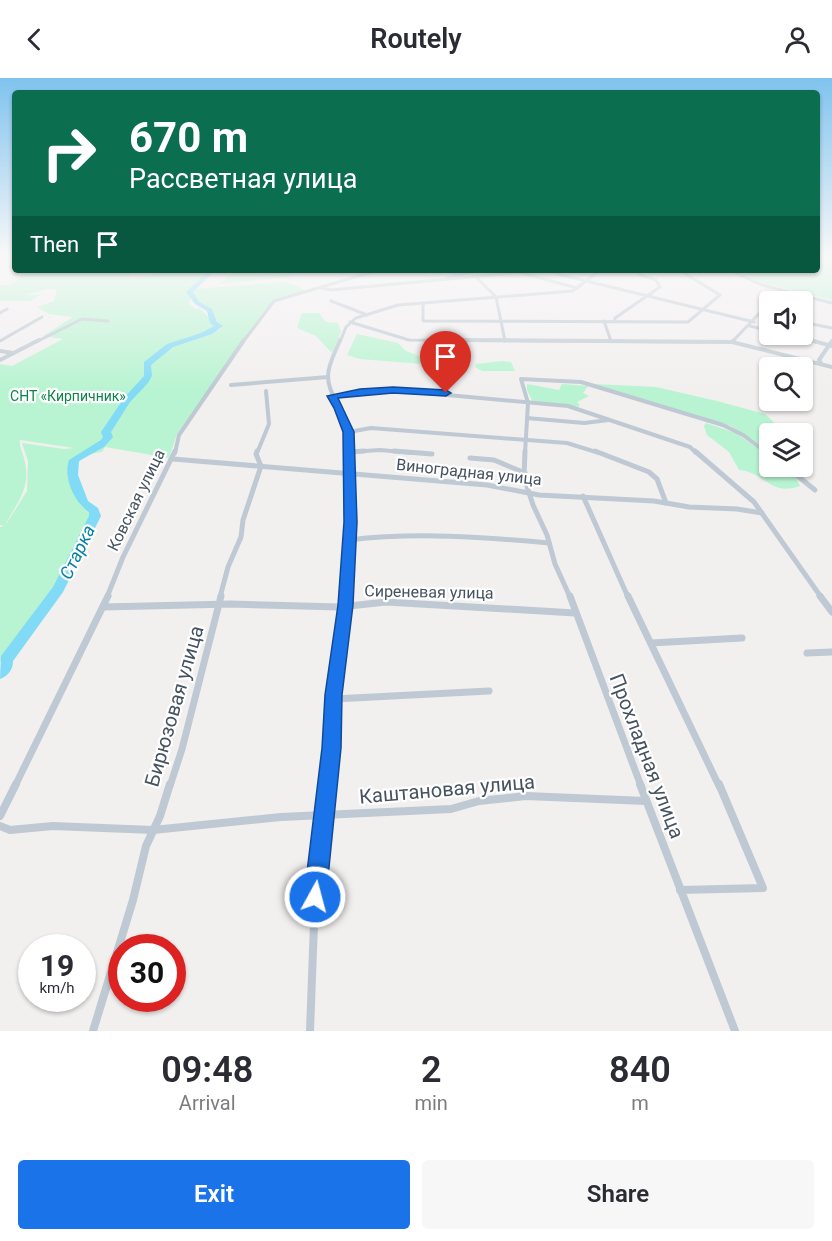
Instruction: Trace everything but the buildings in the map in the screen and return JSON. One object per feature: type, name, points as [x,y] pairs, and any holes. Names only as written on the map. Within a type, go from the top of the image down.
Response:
[{"type":"street","name":"Ковская улица","points":[[0,816],[103,607],[123,557],[173,459],[179,435],[228,361],[269,306],[276,300]]},
{"type":"street","points":[[310,1031],[315,897],[334,725],[334,699],[346,605],[349,540],[349,432],[332,396],[328,377],[334,354],[350,322],[393,306],[454,300]]},
{"type":"street","points":[[497,300],[505,341]]},
{"type":"street","points":[[615,321],[615,318],[640,300]]},
{"type":"street","points":[[667,300],[754,322]]},
{"type":"street","points":[[423,303],[423,321],[688,322],[714,300]]},
{"type":"street","points":[[331,302],[367,315]]},
{"type":"street","points":[[0,314],[7,309]]},
{"type":"street","points":[[0,341],[42,317]]},
{"type":"street","points":[[732,342],[759,317]]},
{"type":"street","points":[[0,360],[83,318],[108,321]]},
{"type":"street","points":[[604,321],[611,340]]},
{"type":"street","points":[[350,322],[410,340],[732,342],[832,367]]},
{"type":"street","points":[[813,324],[832,328]]},
{"type":"street","points":[[750,326],[759,328]]},
{"type":"street","points":[[813,341],[830,346]]},
{"type":"street","points":[[821,363],[818,361],[832,341]]},
{"type":"street","points":[[0,351],[13,353]]},
{"type":"street","points":[[231,385],[328,377]]},
{"type":"street","points":[[528,403],[521,379],[581,382],[729,428],[759,448]]},
{"type":"street","points":[[332,396],[393,390],[446,393],[568,406],[690,447],[749,496],[832,612]]},
{"type":"street","name":"Бирюзовая улица","points":[[93,1031],[147,846],[195,706],[228,567],[241,537],[243,520],[261,466],[256,454],[269,424],[266,391]]},
{"type":"street","name":"Прохладная улица","points":[[528,403],[525,473],[530,493],[735,1031]]},
{"type":"street","points":[[527,418],[584,423],[609,420]]},
{"type":"street","points":[[349,432],[371,428],[526,439],[585,447],[637,466],[657,479],[666,503]]},
{"type":"street","points":[[350,452],[380,450],[432,454]]},
{"type":"street","points":[[470,458],[494,460],[525,473]]},
{"type":"street","name":"Виноградная улица","points":[[173,459],[487,485],[530,493],[737,509],[762,513]]},
{"type":"street","points":[[799,477],[815,490]]},
{"type":"street","points":[[583,496],[709,761],[763,888],[680,890]]},
{"type":"street","points":[[349,540],[374,537],[487,537],[549,543]]},
{"type":"street","name":"Сиреневая улица","points":[[103,607],[407,603],[513,607],[574,613]]},
{"type":"street","points":[[651,643],[742,638]]},
{"type":"street","points":[[807,653],[832,652]]},
{"type":"street","points":[[334,699],[489,691]]},
{"type":"street","name":"Каштановая улица","points":[[0,826],[10,830],[53,826],[153,830],[281,817],[451,809],[479,801],[526,796],[646,801]]},
{"type":"green space","name":"СНТ «Кирпичник»","points":[[190,300],[189,304],[195,309],[199,308],[211,319],[214,318],[214,323],[219,326],[211,332],[173,346],[221,329],[212,310],[205,308],[197,300],[277,300],[266,309],[177,434],[169,458],[105,447],[102,452],[80,460],[78,478],[85,493],[80,496],[81,504],[93,511],[93,516],[69,567],[0,662],[0,527],[4,526],[0,525],[0,364],[12,366],[63,339],[43,336],[73,317],[49,314],[37,307],[54,301]],"holes":[[[20,440],[74,448],[64,449],[22,443],[28,461],[27,491],[5,526],[21,496],[26,481]]]},
{"type":"green space","points":[[302,313],[319,313],[326,322],[338,323],[341,332],[332,353],[316,336],[297,328]]},
{"type":"green space","points":[[357,334],[398,343],[406,351],[422,357],[422,364],[360,359],[347,355]]},
{"type":"green space","points":[[511,362],[515,371],[482,371],[475,367],[476,364]]},
{"type":"green space","points":[[527,384],[559,390],[562,384],[588,386],[583,393],[589,396],[577,402],[580,405],[578,407],[533,402],[527,390]]},
{"type":"green space","points":[[593,384],[656,387],[765,414],[774,423],[759,423],[759,445],[731,426]]},
{"type":"green space","points":[[706,423],[736,433],[759,450],[759,477],[739,470],[729,452],[707,435],[704,426]]},
{"type":"green space","points":[[759,477],[795,477],[800,486],[790,489],[774,486]]},
{"type":"waterway","name":"Старка","points":[[0,673],[6,666],[6,660],[59,589],[95,516],[94,510],[83,503],[73,475],[74,460],[105,442],[108,437],[106,432],[127,400],[148,376],[147,364],[170,346],[203,335],[219,326],[214,323],[210,310],[195,300]]},
{"type":"route","points":[[315,897],[332,748],[333,695],[346,605],[350,522],[349,432],[332,396],[393,390],[446,393]]}]
